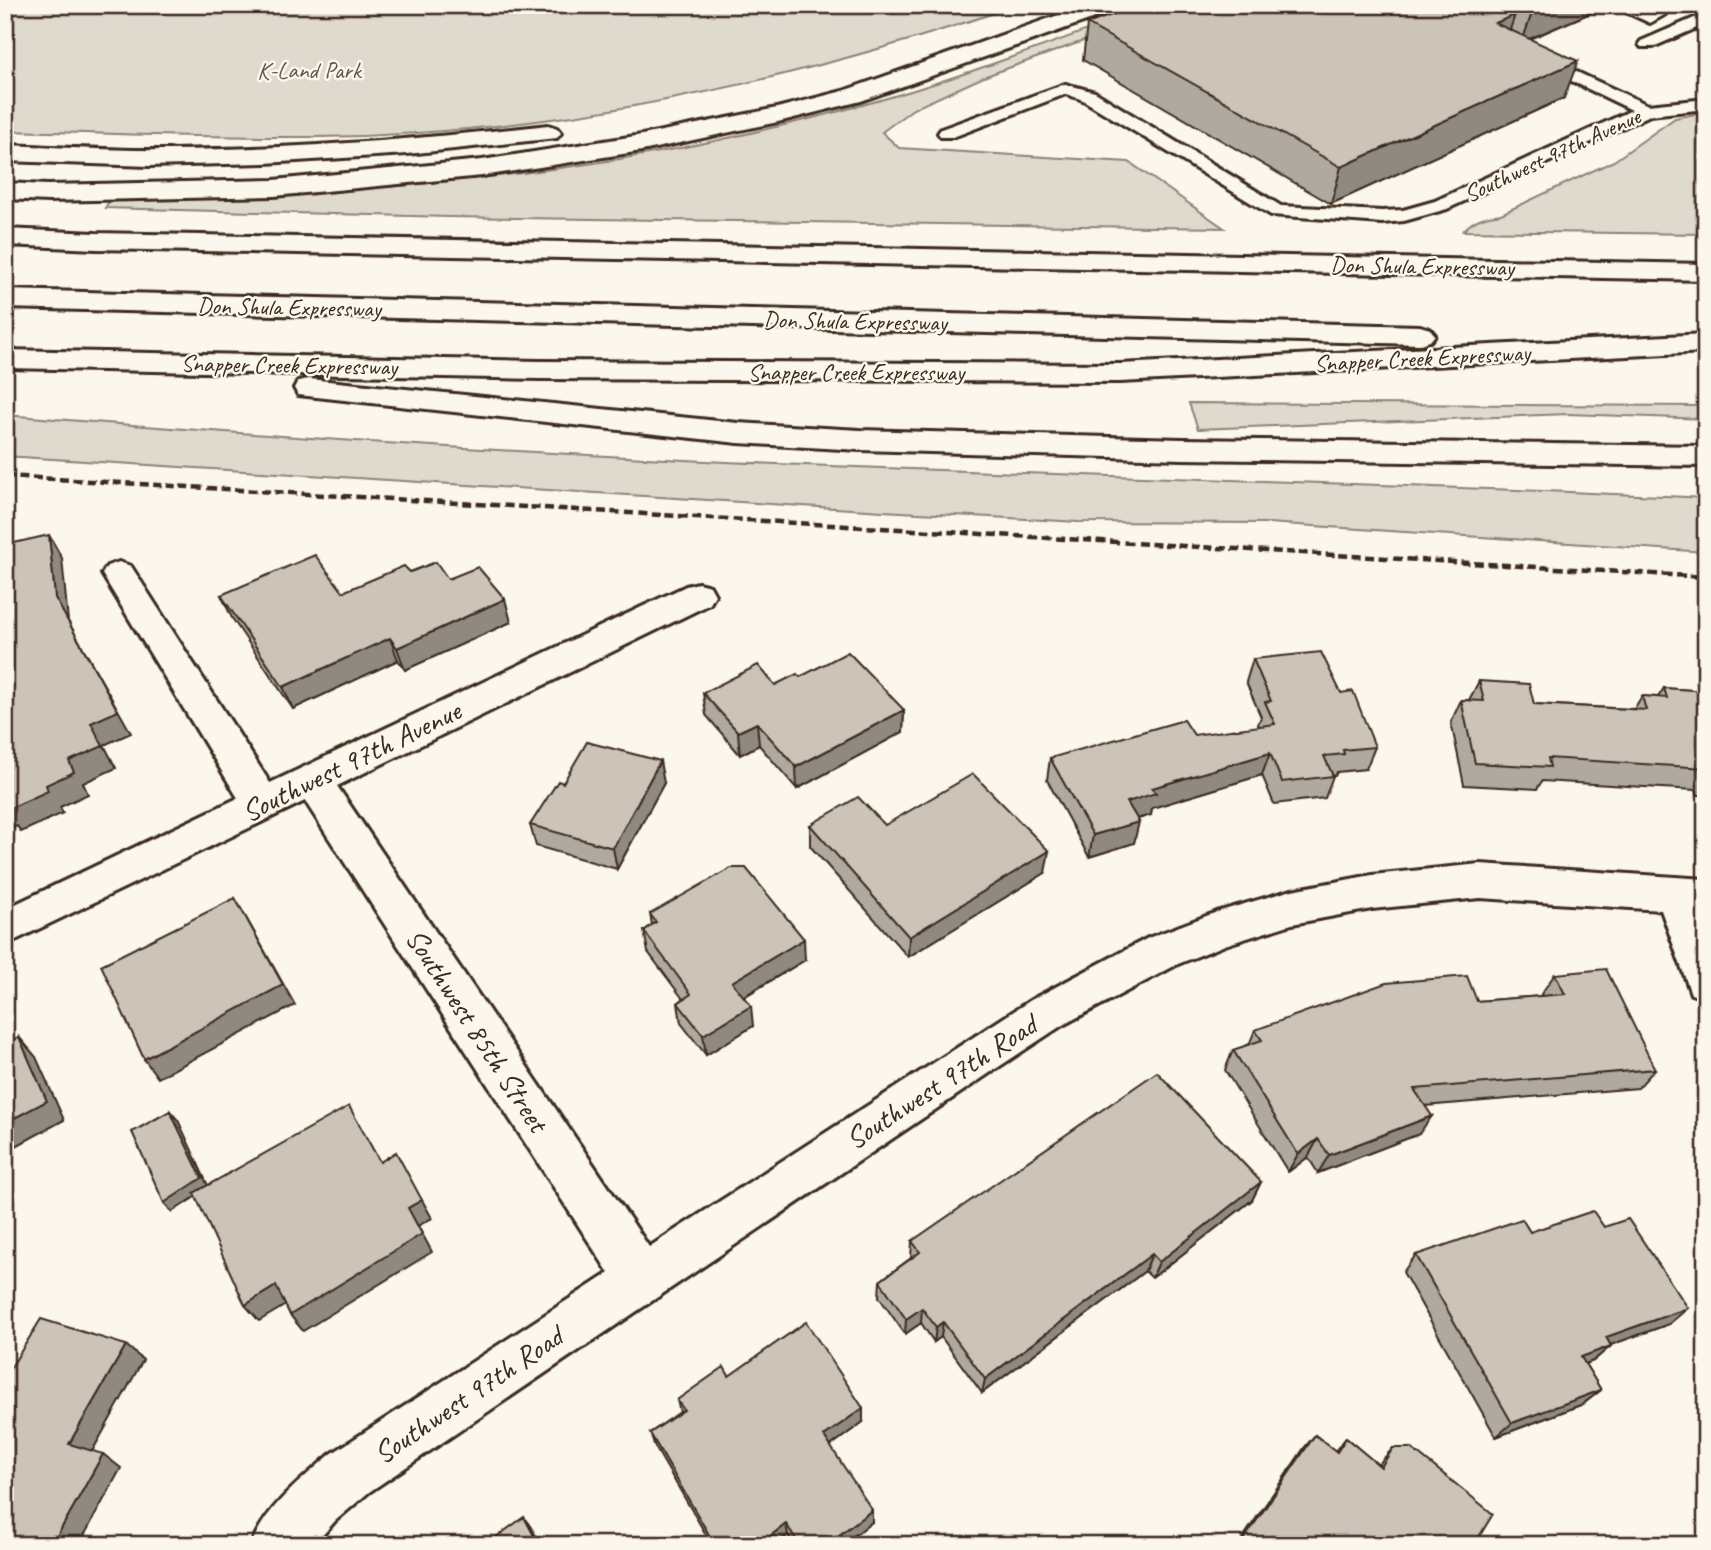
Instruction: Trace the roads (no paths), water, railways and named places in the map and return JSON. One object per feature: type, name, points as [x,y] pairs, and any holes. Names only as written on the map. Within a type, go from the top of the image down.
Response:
[{"type":"main road","points":[[5,191],[48,193],[274,188],[378,180],[564,157],[707,131],[852,96],[1109,5]]},
{"type":"main road","points":[[5,153],[168,158],[382,150],[635,121],[737,104],[1003,43]]},
{"type":"main road","name":"Don Shula Expressway","points":[[5,237],[96,241],[1706,272]]},
{"type":"main road","name":"Don Shula Expressway","points":[[5,299],[1706,342]]},
{"type":"main road","name":"Snapper Creek Expressway","points":[[5,359],[540,370],[1120,373],[1706,342]]},
{"type":"main road","points":[[46,361],[751,434],[860,440],[1182,449],[1706,456]]},
{"type":"main road","points":[[119,574],[262,804]]},
{"type":"main road","name":"Southwest 97th Avenue","points":[[5,928],[698,595]]},
{"type":"main road","name":"Southwest 85th Street","points":[[312,780],[642,1279]]},
{"type":"main road","name":"Southwest 97th Road","points":[[278,1545],[316,1502],[351,1473],[1046,1013],[1163,951],[1217,930],[1292,907],[1372,892],[1480,881],[1691,895]]},
{"type":"main road","points":[[1691,895],[1706,981]]},
{"type":"lane","points":[[1640,10],[1678,30]]},
{"type":"lane","points":[[1647,44],[1703,22]]},
{"type":"lane","points":[[1523,52],[1646,110]]},
{"type":"lane","name":"Southwest 97th Avenue","points":[[947,133],[1065,89],[1089,96],[1277,211],[1382,217],[1404,215],[1441,205],[1646,110],[1706,104]]},
{"type":"railway","points":[[5,476],[1706,577]]},
{"type":"park label","name":"K-Land Park","points":[[309,70]]}]
